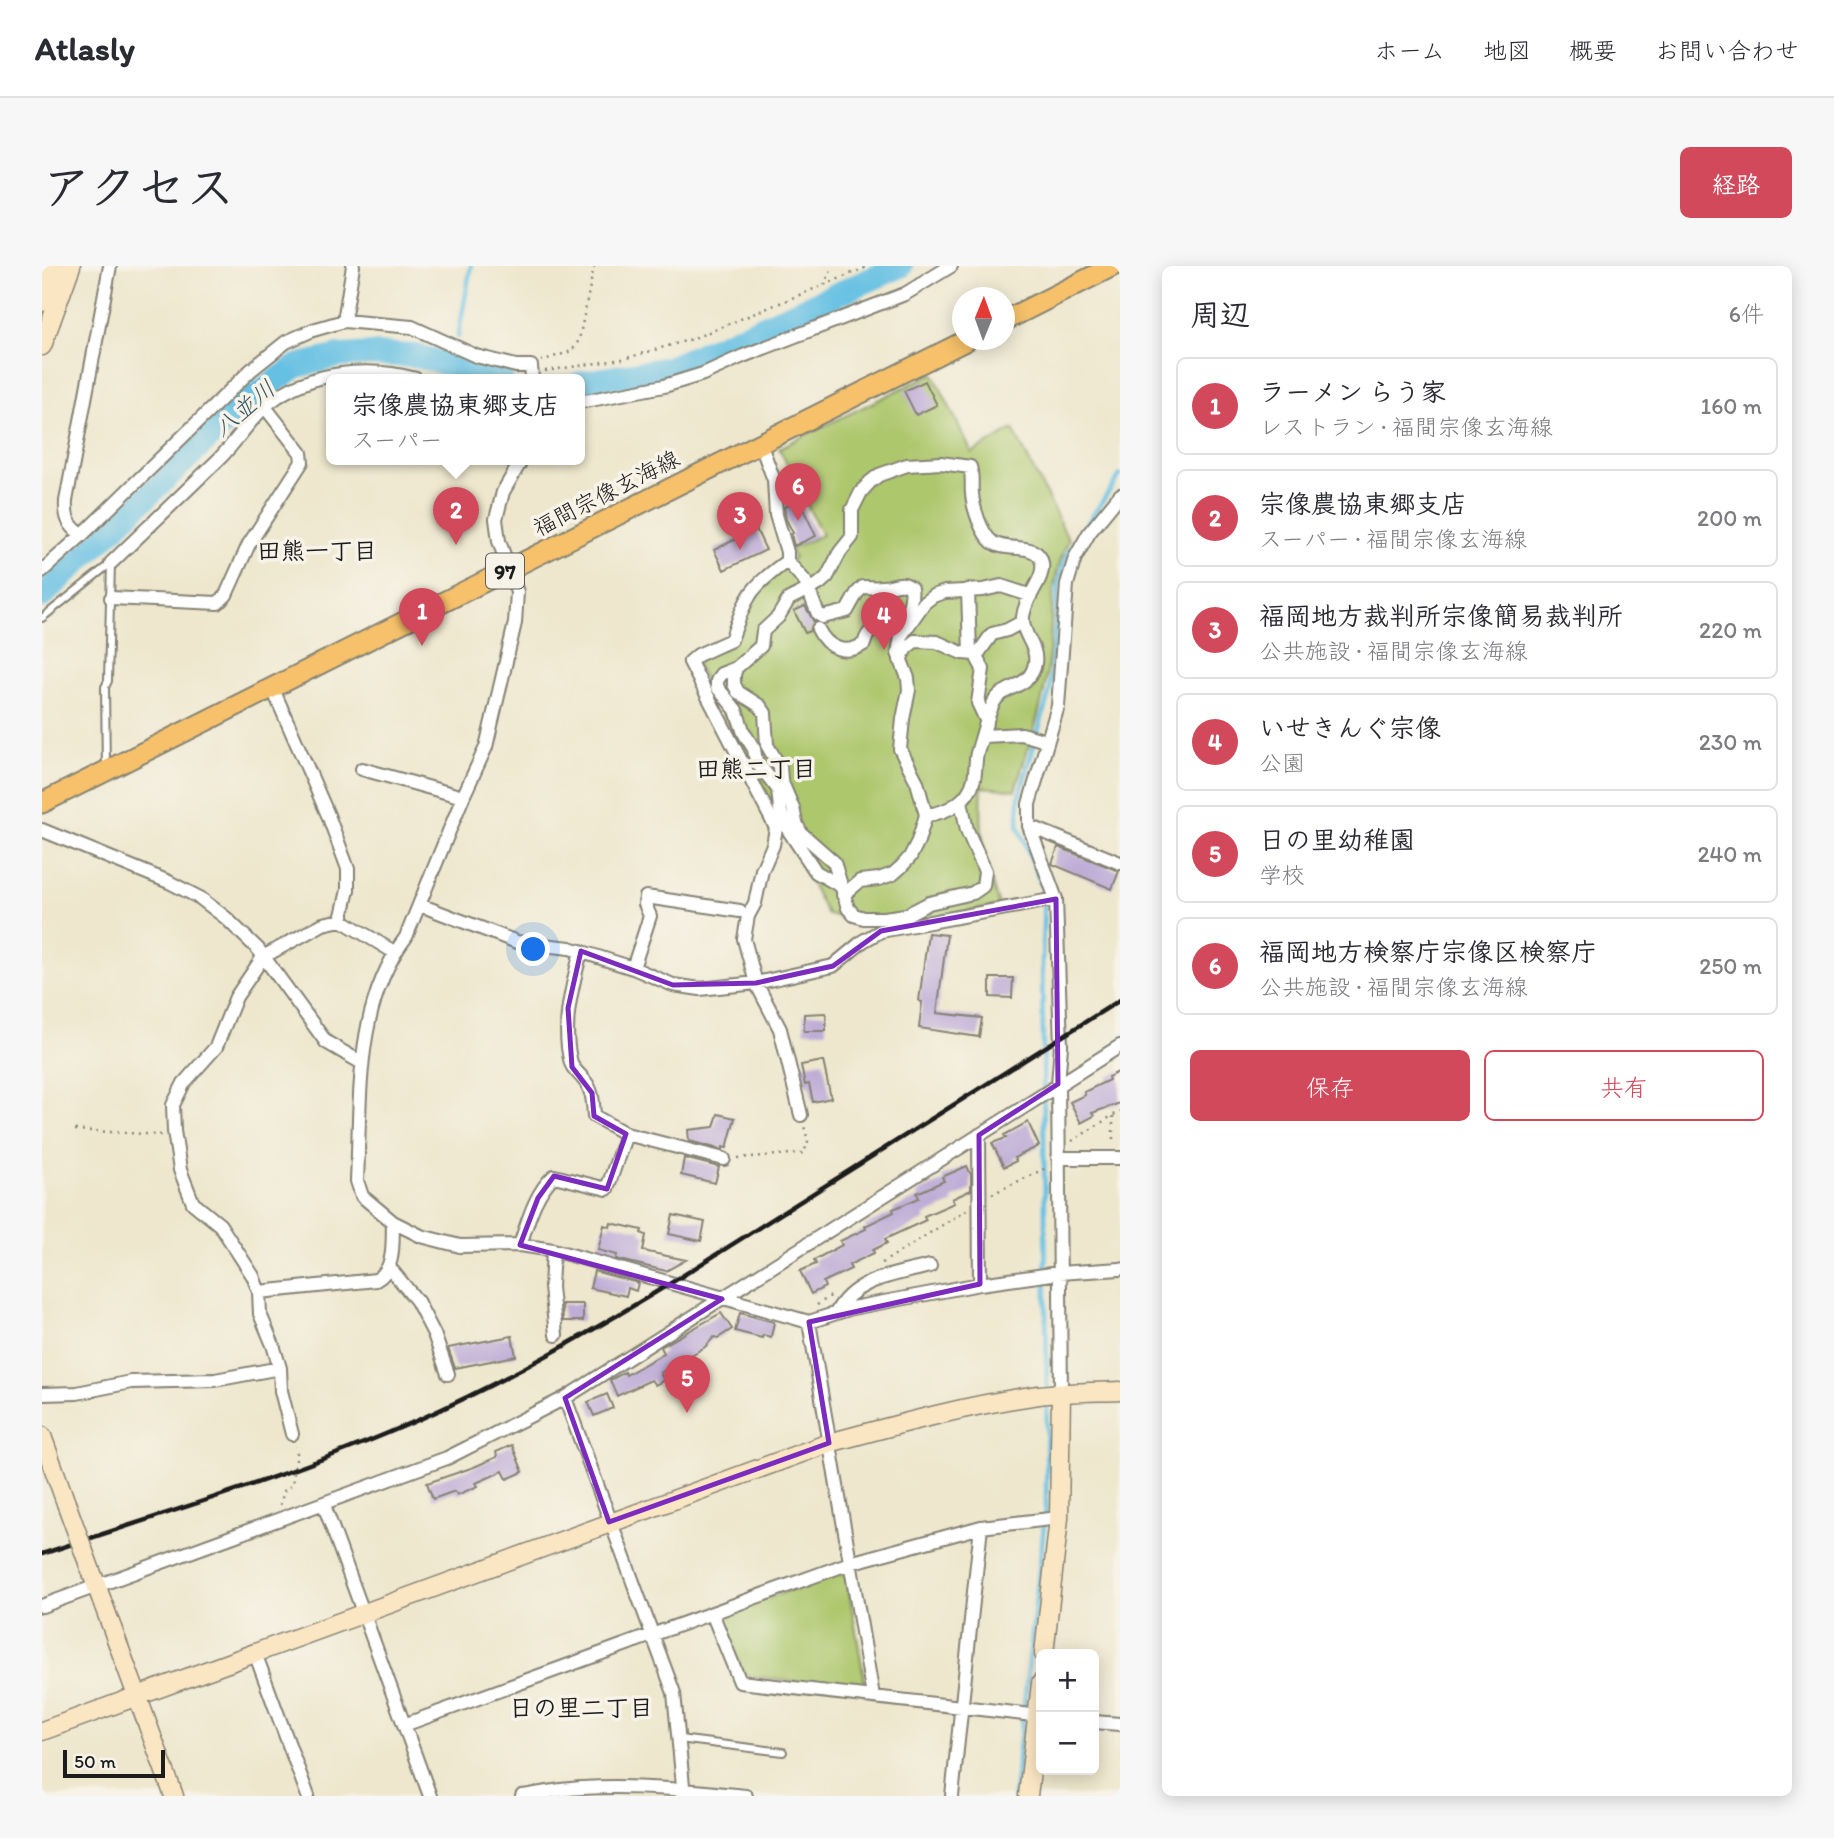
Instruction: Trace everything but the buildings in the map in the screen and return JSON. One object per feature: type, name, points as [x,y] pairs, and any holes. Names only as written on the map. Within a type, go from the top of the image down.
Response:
[{"type":"main road","points":[[1015,315],[1113,266]]},
{"type":"main road","name":"福間宗像玄海線","points":[[42,803],[952,347]]},
{"type":"street","points":[[42,302],[54,266]]},
{"type":"street","points":[[42,346],[71,266]]},
{"type":"street","points":[[82,535],[73,529],[65,517],[66,501],[110,266]]},
{"type":"street","points":[[344,321],[353,266]]},
{"type":"street","points":[[585,401],[664,386],[703,374],[905,294],[951,266]]},
{"type":"street","points":[[42,571],[251,370],[286,342],[313,330],[344,321],[412,327],[477,356],[532,373]]},
{"type":"street","points":[[336,374],[401,374]]},
{"type":"street","points":[[111,563],[220,457],[265,407],[301,385],[326,377]]},
{"type":"street","points":[[110,598],[218,603],[226,596],[249,544],[302,462],[301,453],[265,407]]},
{"type":"street","points":[[760,443],[774,480],[776,516],[787,552],[787,561],[802,576],[818,614],[823,617],[847,611],[863,587],[905,583],[912,591],[912,600],[899,628],[873,630],[867,634],[864,644],[857,648],[832,647],[823,640],[818,629]]},
{"type":"street","points":[[926,815],[947,810],[961,801],[972,786],[977,754],[996,698],[1019,685],[1032,671],[1035,663],[1034,650],[1022,622],[1025,603],[1042,573],[1040,555],[1035,551],[1002,547],[987,537],[972,497],[970,467],[941,463],[896,467],[879,475],[860,492],[852,510],[854,531],[827,577],[789,599],[778,617],[763,631],[761,646],[736,668],[721,674],[717,681],[718,687],[736,710],[744,733],[754,749],[756,761],[780,785],[801,833],[834,862],[841,890],[854,915],[940,922],[1056,899]]},
{"type":"street","points":[[519,465],[503,492],[496,519],[499,541],[517,592],[515,623],[486,747],[406,937],[394,952],[377,992],[362,1063],[357,1181],[362,1196],[393,1222],[444,1244],[460,1247],[520,1245],[553,1250],[803,1320],[981,1284],[1051,1274],[1120,1269]]},
{"type":"street","points":[[1044,1649],[1053,1394],[1051,1274],[1058,1154],[1049,1091],[1061,1046],[1056,899],[1029,826],[1029,803],[1058,706],[1067,584],[1075,558],[1089,533],[1120,495]]},
{"type":"street","points":[[787,561],[754,587],[731,640],[698,655],[690,662],[776,828],[744,939],[756,983],[779,1029],[801,1115]]},
{"type":"street","points":[[841,890],[860,881],[886,877],[901,867],[918,841],[926,815],[918,782],[900,750],[909,690],[908,678],[898,653],[901,636],[924,603],[945,592],[1001,586],[1029,595]]},
{"type":"street","points":[[968,590],[974,654],[983,669],[978,703],[987,722]]},
{"type":"street","points":[[974,654],[992,634],[1022,622]]},
{"type":"street","points":[[900,660],[909,644],[915,641],[937,642],[974,654]]},
{"type":"street","points":[[736,668],[734,684],[738,692],[760,706],[765,713],[767,745],[780,767],[785,825],[803,849],[811,866],[841,890]]},
{"type":"street","points":[[271,687],[328,815],[348,869],[348,890],[341,920]]},
{"type":"street","points":[[984,736],[1022,734],[1046,741]]},
{"type":"street","points":[[362,769],[463,797]]},
{"type":"street","points":[[420,905],[517,942],[581,951],[673,985],[700,989],[756,983],[833,966],[863,941],[907,920],[929,903],[973,892],[984,886],[985,871],[967,830],[961,801]]},
{"type":"street","points":[[1029,826],[1120,863]]},
{"type":"street","points":[[42,830],[169,882],[200,898],[226,918],[258,949],[326,1042],[362,1063]]},
{"type":"street","points":[[633,968],[650,916],[645,904],[646,897],[740,911]]},
{"type":"street","points":[[292,1434],[281,1391],[280,1368],[260,1314],[259,1292],[253,1276],[220,1225],[193,1203],[180,1170],[173,1105],[184,1083],[216,1047],[236,997],[263,957],[323,924],[341,920],[394,952]]},
{"type":"street","points":[[581,951],[568,1008],[567,1033],[572,1067],[585,1080],[592,1093],[594,1116],[626,1134],[724,1159]]},
{"type":"street","points":[[42,1606],[95,1583],[324,1504],[447,1458],[565,1398],[1120,1046]]},
{"type":"street","points":[[520,1245],[538,1198],[545,1184],[554,1176],[607,1189],[626,1134]]},
{"type":"street","points":[[979,1135],[981,1284]]},
{"type":"street","points":[[1058,1154],[1117,1158]]},
{"type":"street","points":[[259,1292],[376,1280],[384,1276],[390,1268],[393,1222]]},
{"type":"street","points":[[553,1250],[551,1287],[556,1335]]},
{"type":"street","points":[[836,1313],[843,1299],[871,1281],[930,1266]]},
{"type":"street","points":[[390,1268],[417,1301],[434,1334],[448,1374]]},
{"type":"street","points":[[803,1320],[830,1443],[873,1696]]},
{"type":"street","points":[[42,1394],[77,1393],[131,1382],[215,1380],[280,1368]]},
{"type":"street","points":[[42,1731],[830,1443],[989,1403],[1053,1394],[1120,1391]]},
{"type":"street","points":[[565,1398],[674,1693],[684,1792]]},
{"type":"street","points":[[42,1436],[173,1796]]},
{"type":"street","points":[[324,1504],[430,1796]]},
{"type":"street","points":[[404,1725],[850,1563],[981,1527],[1050,1519]]},
{"type":"street","points":[[952,1796],[981,1527]]},
{"type":"street","points":[[712,1613],[740,1682],[1036,1716]]},
{"type":"street","points":[[255,1653],[308,1796]]},
{"type":"street","points":[[1099,1722],[1120,1724]]},
{"type":"street","points":[[1028,1796],[1036,1743]]},
{"type":"street","points":[[522,1796],[579,1788],[746,1796]]},
{"type":"lane","points":[[106,771],[105,687],[108,681],[111,563]]},
{"type":"lane","points":[[42,618],[111,563]]},
{"type":"lane","points":[[679,1739],[783,1752]]},
{"type":"path","points":[[532,373],[572,351],[579,340],[594,266]]},
{"type":"path","points":[[824,285],[834,266]]},
{"type":"path","points":[[532,373],[623,359],[692,339],[870,266]]},
{"type":"path","points":[[1058,1154],[1120,1111]]},
{"type":"path","points":[[724,1159],[804,1153],[808,1141],[801,1115]]},
{"type":"path","points":[[1113,1116],[1117,1158]]},
{"type":"path","points":[[75,1130],[175,1136]]},
{"type":"path","points":[[874,1268],[980,1201],[1042,1170]]},
{"type":"path","points":[[803,1320],[839,1291]]},
{"type":"path","points":[[281,1504],[284,1491],[292,1485],[297,1453],[292,1434]]},
{"type":"highlighted area","points":[[1056,899],[1058,1084],[979,1135],[980,1284],[809,1322],[829,1443],[609,1522],[565,1398],[722,1299],[520,1245],[538,1198],[554,1176],[607,1189],[626,1134],[594,1116],[592,1093],[572,1067],[568,1008],[581,951],[673,985],[756,983],[833,966],[881,931]]},
{"type":"green space","points":[[933,373],[972,453],[1013,429],[1069,540],[1054,586],[1048,666],[1042,697],[1015,790],[982,787],[984,848],[999,906],[881,926],[827,914],[696,664],[705,656],[732,645],[751,599],[794,558],[790,549],[822,535],[779,448]]},
{"type":"green space","points":[[839,1573],[846,1575],[865,1682],[861,1689],[748,1676],[742,1671],[720,1620],[725,1613]]},
{"type":"waterway","points":[[458,337],[471,266]]},
{"type":"waterway","name":"八並川","points":[[585,382],[669,368],[901,266]]},
{"type":"waterway","name":"八並川","points":[[42,596],[251,398],[297,366],[339,356],[372,354],[418,356],[484,374]]},
{"type":"waterway","points":[[1047,1388],[1042,963],[1044,892],[1018,825],[1019,797],[1050,690],[1059,582],[1066,555],[1120,475]]},
{"type":"waterway","points":[[1014,1796],[1046,1508],[1047,1397]]},
{"type":"railway","points":[[42,1554],[232,1492],[326,1458],[418,1420],[515,1373],[671,1283],[1120,1000]]},
{"type":"place","name":"福岡地方検察庁宗像区検察庁","points":[[798,521]]},
{"type":"place","name":"宗像農協東郷支店","points":[[456,545]]},
{"type":"place","name":"福岡地方裁判所宗像簡易裁判所","points":[[740,550]]},
{"type":"place","name":"ラーメン らう家","points":[[422,646]]},
{"type":"place","name":"いせきんぐ宗像","points":[[884,650]]},
{"type":"place","name":"日の里幼稚園","points":[[687,1413]]},
{"type":"district","name":"田熊一丁目","points":[[317,550]]},
{"type":"district","name":"田熊二丁目","points":[[756,768]]},
{"type":"district","name":"日の里二丁目","points":[[581,1707]]}]
